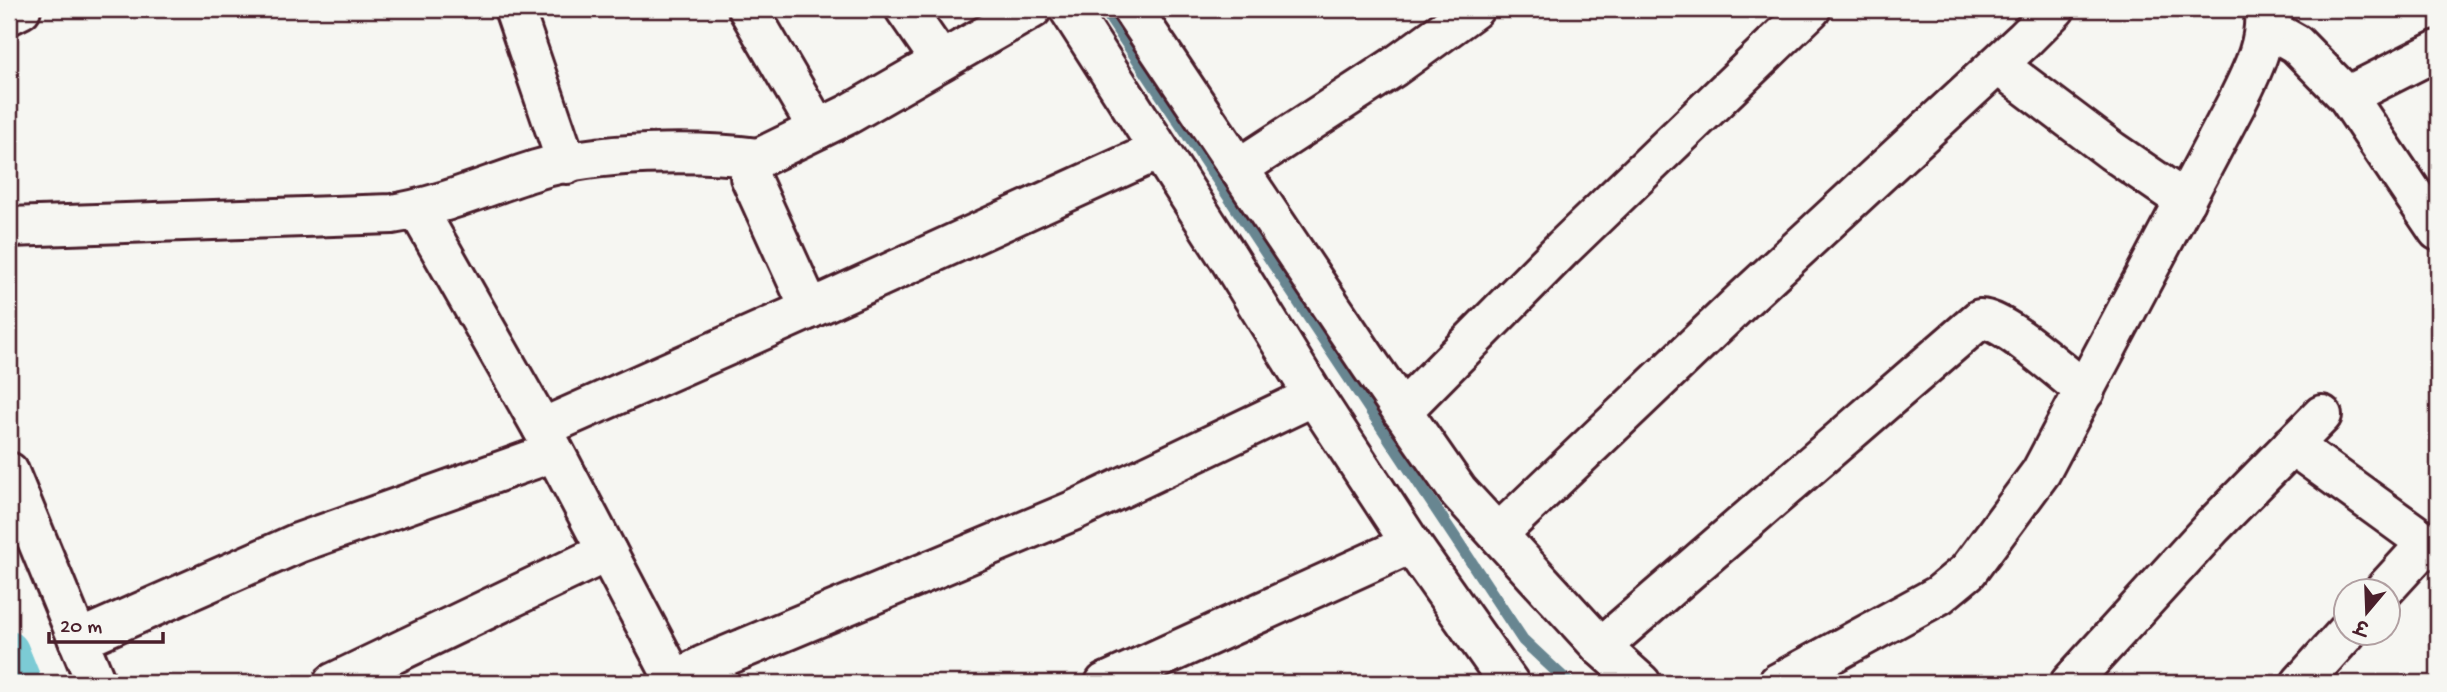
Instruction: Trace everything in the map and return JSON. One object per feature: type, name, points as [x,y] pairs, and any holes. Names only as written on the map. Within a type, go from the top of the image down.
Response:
[{"type":"street","points":[[9,15],[21,9]]},
{"type":"street","points":[[514,9],[567,164]]},
{"type":"street","points":[[748,9],[818,129]]},
{"type":"street","points":[[905,9],[941,61]]},
{"type":"street","points":[[810,309],[750,177],[751,167],[759,158],[818,129],[1032,9]]},
{"type":"street","points":[[1069,9],[1410,544],[1509,683]]},
{"type":"street","points":[[1132,9],[1458,491],[1601,647],[1642,683]]},
{"type":"street","points":[[1239,168],[1394,67],[1474,9]]},
{"type":"street","points":[[1402,411],[1563,248],[1811,9]]},
{"type":"street","points":[[1498,534],[1744,299],[2055,9]]},
{"type":"street","points":[[2267,15],[2347,96],[2423,180],[2438,231]]},
{"type":"street","points":[[1778,683],[1939,595],[1968,571],[2041,472],[2257,59],[2267,15]]},
{"type":"street","points":[[2347,96],[2438,50]]},
{"type":"street","points":[[1998,65],[2112,151],[2185,201]]},
{"type":"street","points":[[78,640],[298,543],[548,440],[810,309],[1159,150]]},
{"type":"street","points":[[9,227],[393,214],[418,210],[537,170],[607,157],[723,154],[759,158]]},
{"type":"street","points":[[418,210],[548,440],[673,682],[704,665],[1075,510],[1314,396]]},
{"type":"street","points":[[1601,647],[1980,319],[1988,319],[2007,329],[2085,391]]},
{"type":"street","points":[[2070,683],[2213,526],[2322,415]]},
{"type":"street","points":[[2292,446],[2433,547],[2400,576]]},
{"type":"street","points":[[9,472],[96,683]]},
{"type":"street","points":[[1105,683],[1410,544]]},
{"type":"street","points":[[333,683],[607,552]]},
{"type":"street","points":[[2301,683],[2334,646]]},
{"type":"waterway","points":[[1104,9],[1523,640],[1569,683]]},
{"type":"waterway","points":[[9,651],[22,683]]}]
